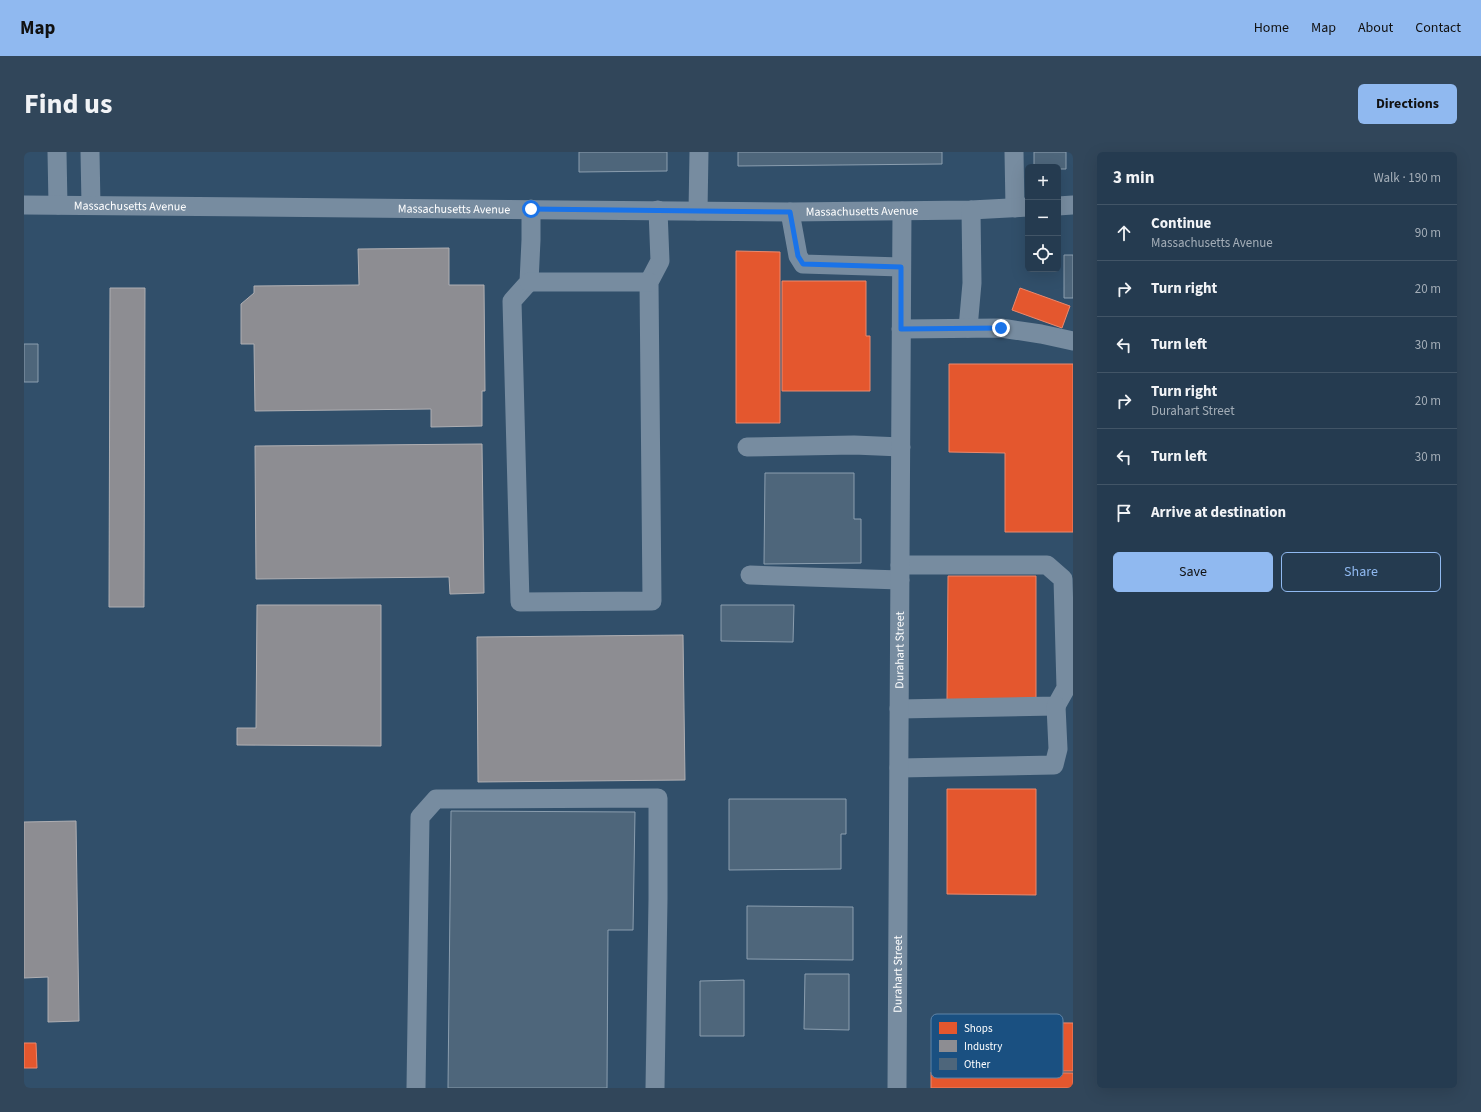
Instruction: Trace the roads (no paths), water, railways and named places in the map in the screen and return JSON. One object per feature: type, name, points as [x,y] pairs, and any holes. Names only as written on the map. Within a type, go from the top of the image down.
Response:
[{"type":"street","points":[[57,152],[58,205]]},
{"type":"street","points":[[90,152],[91,205]]},
{"type":"street","points":[[698,211],[699,152]]},
{"type":"street","points":[[1014,152],[1021,208]]},
{"type":"street","name":"Massachusetts Avenue","points":[[24,204],[790,212],[902,212],[1021,208]]},
{"type":"street","points":[[1061,206],[1073,205]]},
{"type":"street","points":[[531,209],[529,282],[512,301],[520,602],[652,601],[649,282],[660,261],[658,210]]},
{"type":"street","points":[[968,328],[972,283],[970,210]]},
{"type":"street","points":[[790,212],[798,256],[803,264],[901,267]]},
{"type":"street","name":"Durahart Street","points":[[897,1088],[902,212]]},
{"type":"street","points":[[529,282],[649,282]]},
{"type":"street","points":[[901,329],[1001,328],[1041,334],[1073,341]]},
{"type":"street","points":[[747,447],[854,445],[900,447]]},
{"type":"street","points":[[750,575],[900,572],[1047,565],[1063,579],[1066,688],[1056,706],[1058,749],[1054,765],[899,768]]},
{"type":"street","points":[[899,709],[1056,706]]},
{"type":"street","points":[[416,1088],[420,817],[436,799],[658,798],[655,1088]]}]
